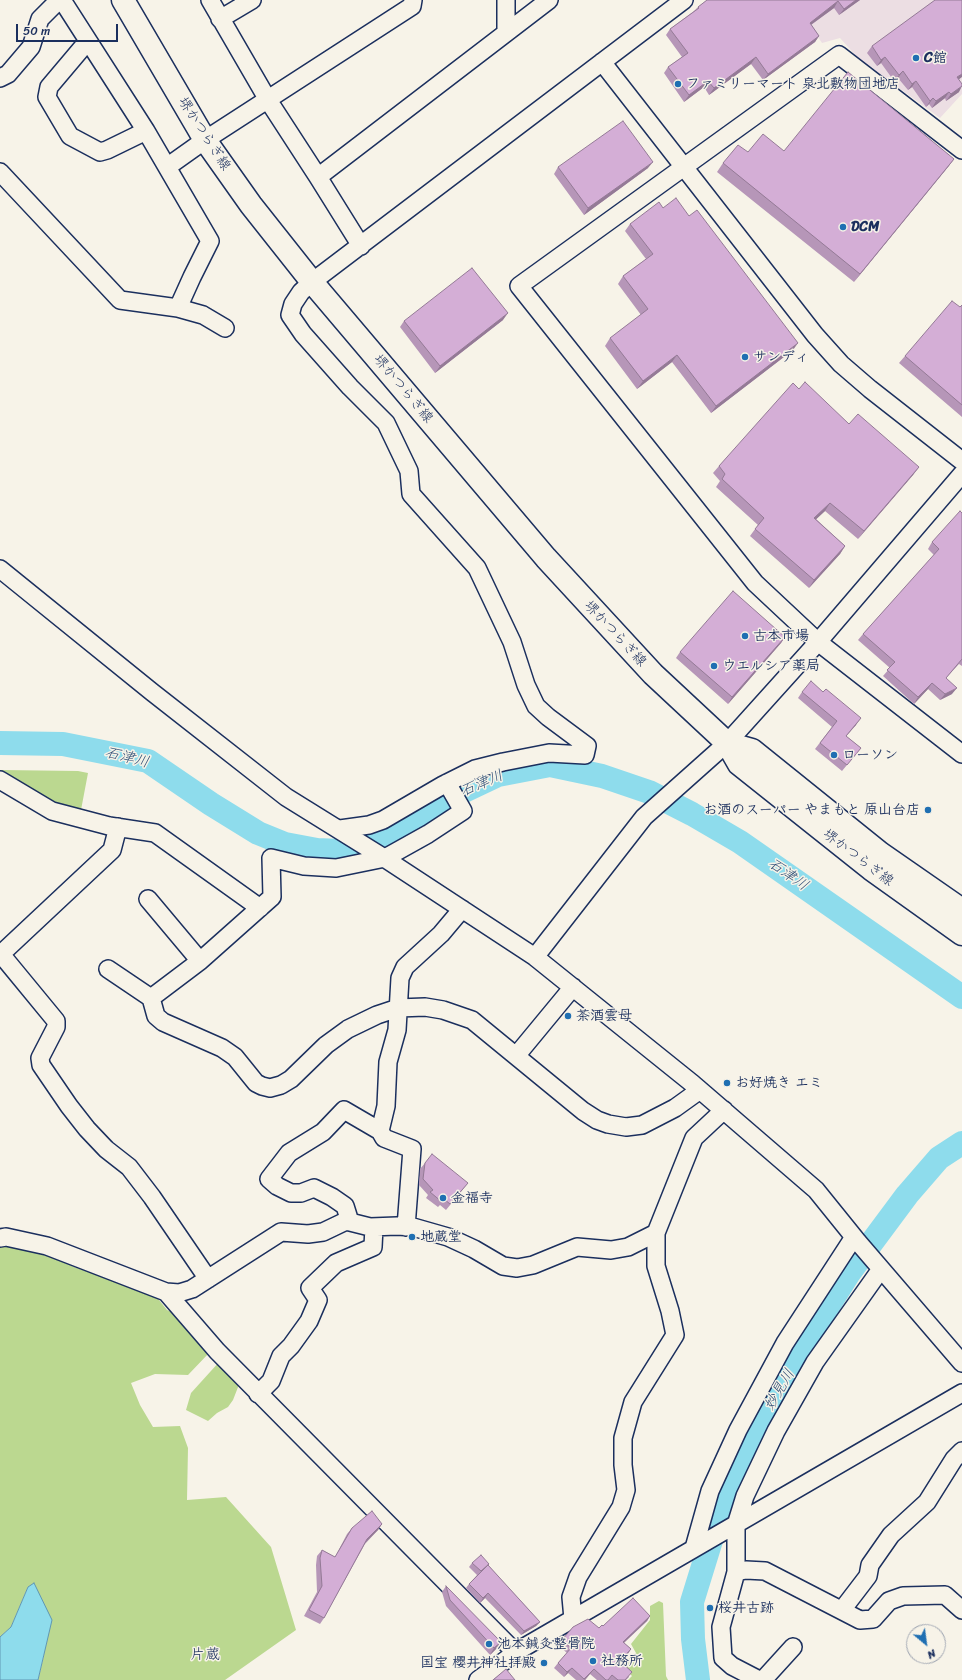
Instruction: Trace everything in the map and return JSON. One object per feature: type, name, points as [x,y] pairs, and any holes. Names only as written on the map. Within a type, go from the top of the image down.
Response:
[{"type":"main road","name":"堺かつらぎ線","points":[[123,0],[205,140],[251,205],[312,282],[546,558],[653,674],[727,743],[739,764],[871,869],[962,934]]},
{"type":"main road","name":"堺かつらぎ線","points":[[727,743],[752,750],[880,853],[962,910]]},
{"type":"street","points":[[0,78],[8,74],[31,47],[40,19],[60,0],[146,131],[210,241],[178,308]]},
{"type":"street","points":[[210,0],[268,100],[318,177],[360,246]]},
{"type":"street","points":[[220,19],[252,0]]},
{"type":"street","points":[[167,167],[205,140],[412,6],[413,0]]},
{"type":"street","points":[[506,0],[506,33]]},
{"type":"street","points":[[318,177],[550,0]]},
{"type":"street","points":[[341,830],[369,826],[383,820],[447,783],[475,769],[510,760],[549,753],[585,755],[587,746],[548,717],[536,706],[526,685],[512,642],[477,568],[411,494],[409,471],[386,423],[345,381],[303,334],[290,315],[293,304],[301,292],[312,282],[684,0]]},
{"type":"street","points":[[87,42],[49,87],[47,97],[70,136],[100,152],[146,131]]},
{"type":"street","points":[[962,150],[839,55],[520,286],[755,583],[818,642],[962,754]]},
{"type":"street","points":[[602,62],[815,335],[841,364],[870,389],[962,461]]},
{"type":"street","points":[[0,172],[120,300],[178,308],[203,315],[225,328]]},
{"type":"street","points":[[535,957],[644,817],[727,743],[818,642],[962,474]]},
{"type":"street","points":[[0,569],[152,692],[286,797],[341,830],[535,957],[700,1090],[816,1190],[879,1267],[962,1363]]},
{"type":"street","points":[[0,780],[52,811],[118,827],[155,833],[260,908]]},
{"type":"street","points":[[151,998],[200,961],[272,897],[271,858],[304,866],[336,868],[383,857],[428,834],[463,811],[447,783]]},
{"type":"street","points":[[118,827],[112,850],[0,955],[56,1021],[56,1027],[40,1058],[41,1065],[87,1129],[106,1149],[129,1167],[152,1197],[208,1279]]},
{"type":"street","points":[[148,899],[200,961]]},
{"type":"street","points":[[380,1131],[386,1106],[388,1062],[397,1030],[400,978],[405,967],[441,934],[462,909]]},
{"type":"street","points":[[108,969],[151,998],[156,1016],[160,1019],[222,1048],[235,1057],[256,1083],[270,1088],[281,1085],[291,1079],[326,1046],[348,1029],[377,1015],[398,1008],[425,1007],[443,1010],[472,1020],[583,1111],[608,1124],[626,1126],[642,1125],[675,1108],[700,1090]]},
{"type":"street","points":[[516,1056],[572,987]]},
{"type":"street","points":[[350,1222],[345,1206],[332,1197],[314,1188],[301,1193],[291,1193],[277,1186],[269,1178],[289,1153],[323,1132],[344,1110],[380,1131],[384,1138],[412,1149],[406,1226]]},
{"type":"street","points":[[573,1619],[571,1597],[578,1577],[621,1507],[626,1490],[623,1465],[623,1438],[633,1402],[675,1335],[670,1311],[656,1266],[656,1233],[694,1138],[724,1110]]},
{"type":"street","points":[[0,1238],[6,1237],[47,1246],[166,1292],[179,1293],[208,1279],[281,1232],[308,1234],[323,1232],[346,1221],[374,1227],[406,1226],[448,1238],[474,1249],[503,1266],[517,1268],[533,1265],[577,1247],[611,1250],[628,1247],[656,1233]]},
{"type":"street","points":[[258,1394],[271,1381],[281,1356],[291,1346],[309,1321],[318,1300],[310,1288],[336,1263],[373,1247],[374,1227]]},
{"type":"street","points":[[696,1547],[710,1491],[738,1430],[785,1343],[856,1239]]},
{"type":"street","points":[[759,1680],[732,1666],[723,1658],[722,1627],[736,1572],[734,1526],[745,1496],[776,1431],[815,1362],[879,1267]]},
{"type":"street","points":[[166,1292],[217,1351],[258,1394],[516,1652]]},
{"type":"street","points":[[478,1680],[516,1652],[962,1393]]},
{"type":"street","points":[[842,1610],[868,1576],[870,1565],[891,1535],[927,1502],[954,1459],[962,1451]]},
{"type":"street","points":[[736,1572],[746,1570],[765,1571],[860,1620],[873,1619],[889,1601],[903,1596],[945,1595],[962,1610]]},
{"type":"street","points":[[763,1680],[793,1647]]},
{"type":"shaded area","points":[[793,0],[962,0],[962,94],[940,118],[858,58],[840,38],[822,43]]},
{"type":"green space","points":[[1,770],[78,771],[88,773],[81,810],[54,804],[0,772]]},
{"type":"green space","points":[[0,1245],[33,1249],[74,1267],[155,1295],[167,1310],[176,1314],[209,1353],[188,1375],[155,1374],[131,1383],[140,1405],[153,1427],[180,1426],[188,1448],[187,1500],[226,1497],[271,1547],[296,1630],[225,1680],[38,1680],[44,1655],[28,1587],[11,1627],[0,1637]]},
{"type":"green space","points":[[220,1361],[240,1382],[233,1400],[228,1407],[217,1413],[208,1421],[186,1410],[191,1393]]},
{"type":"green space","points":[[659,1601],[663,1603],[666,1676],[668,1680],[628,1680],[632,1676],[624,1668],[626,1661],[636,1653],[631,1644],[650,1620],[650,1606]]},
{"type":"water","points":[[34,1583],[52,1620],[38,1680],[0,1680],[0,1637],[11,1627],[28,1587]]},
{"type":"building","points":[[707,0],[856,0],[844,9],[838,1],[810,23],[819,36],[768,74],[756,57],[714,88],[708,81],[689,95],[668,67],[688,53],[670,29],[699,8],[698,7]]},
{"type":"building","name":"C館","points":[[935,0],[962,0],[962,74],[957,77],[962,86],[951,94],[949,92],[936,101],[933,98],[930,101],[916,81],[912,84],[903,71],[899,75],[885,57],[881,60],[872,46]]},
{"type":"building","name":"DCM","points":[[848,72],[954,159],[860,274],[723,163],[738,145],[748,152],[763,134],[784,151]]},
{"type":"building","points":[[623,121],[653,162],[588,208],[558,167]]},
{"type":"building","points":[[676,198],[689,216],[697,210],[798,343],[716,406],[677,355],[643,381],[610,338],[648,309],[623,276],[653,254],[630,224],[659,202],[663,208]]},
{"type":"building","points":[[472,268],[508,313],[440,366],[404,321]]},
{"type":"building","points":[[952,301],[960,307],[962,305],[962,405],[905,356]]},
{"type":"building","points":[[805,382],[849,424],[858,414],[919,467],[864,531],[830,503],[814,518],[845,546],[814,580],[755,529],[764,518],[722,479],[725,474],[719,466],[793,383],[799,389]]},
{"type":"building","points":[[960,511],[962,513],[962,659],[946,678],[957,688],[945,694],[932,683],[918,697],[887,670],[895,662],[863,634],[939,549],[932,542]]},
{"type":"building","points":[[733,591],[785,637],[732,697],[680,652]]},
{"type":"building","points":[[811,681],[823,692],[826,689],[861,718],[846,736],[861,748],[847,765],[820,743],[837,721],[802,692]]},
{"type":"building","points":[[432,1154],[468,1183],[450,1204],[444,1199],[442,1202],[430,1192],[433,1190],[423,1179],[425,1163]]},
{"type":"building","points":[[372,1511],[382,1524],[367,1539],[324,1618],[309,1610],[322,1586],[320,1558],[322,1550],[335,1557],[352,1528]]},
{"type":"building","points":[[481,1555],[489,1564],[481,1571],[472,1563]]},
{"type":"building","points":[[488,1565],[540,1622],[524,1631],[488,1593],[483,1598],[469,1584]]},
{"type":"building","points":[[446,1586],[501,1642],[494,1648],[450,1600]]},
{"type":"building","points":[[633,1598],[650,1616],[623,1642],[631,1649],[620,1661],[632,1672],[625,1680],[618,1680],[612,1675],[608,1680],[606,1680],[594,1669],[584,1679],[572,1668],[567,1672],[558,1663],[571,1648],[562,1640],[573,1627],[588,1619],[599,1628]]},
{"type":"building","points":[[506,1669],[515,1680],[493,1680]]},
{"type":"waterway","name":"石津川","points":[[0,743],[63,744],[148,761],[211,804],[258,833],[285,844],[317,850],[341,851],[376,841],[460,793],[498,775],[550,765],[602,776],[649,792],[692,814],[740,842],[962,997]]},
{"type":"waterway","name":"妙見川","points":[[698,1680],[693,1639],[692,1602],[717,1521],[747,1445],[816,1325],[849,1273],[907,1195],[939,1158],[962,1143]]},
{"type":"place","name":"C館","points":[[916,58]]},
{"type":"place","name":"ファミリーマート 泉北敷物団地店","points":[[678,84]]},
{"type":"place","name":"DCM","points":[[843,227]]},
{"type":"place","name":"サンディ","points":[[745,357]]},
{"type":"place","name":"古本市場","points":[[745,636]]},
{"type":"place","name":"ウエルシア薬局","points":[[714,666]]},
{"type":"place","name":"ローソン","points":[[834,755]]},
{"type":"place","name":"お酒のスーパー やまもと 原山台店","points":[[928,810]]},
{"type":"place","name":"茶酒雲母","points":[[568,1016]]},
{"type":"place","name":"お好焼き エミ","points":[[727,1083]]},
{"type":"place","name":"金福寺","points":[[443,1198]]},
{"type":"place","name":"地蔵堂","points":[[412,1237]]},
{"type":"place","name":"桜井古跡","points":[[710,1608]]},
{"type":"place","name":"池本鍼灸整骨院","points":[[489,1644]]},
{"type":"place","name":"社務所","points":[[593,1661]]},
{"type":"place","name":"国宝 櫻井神社拝殿","points":[[544,1663]]},
{"type":"district","name":"片蔵","points":[[205,1655]]}]
